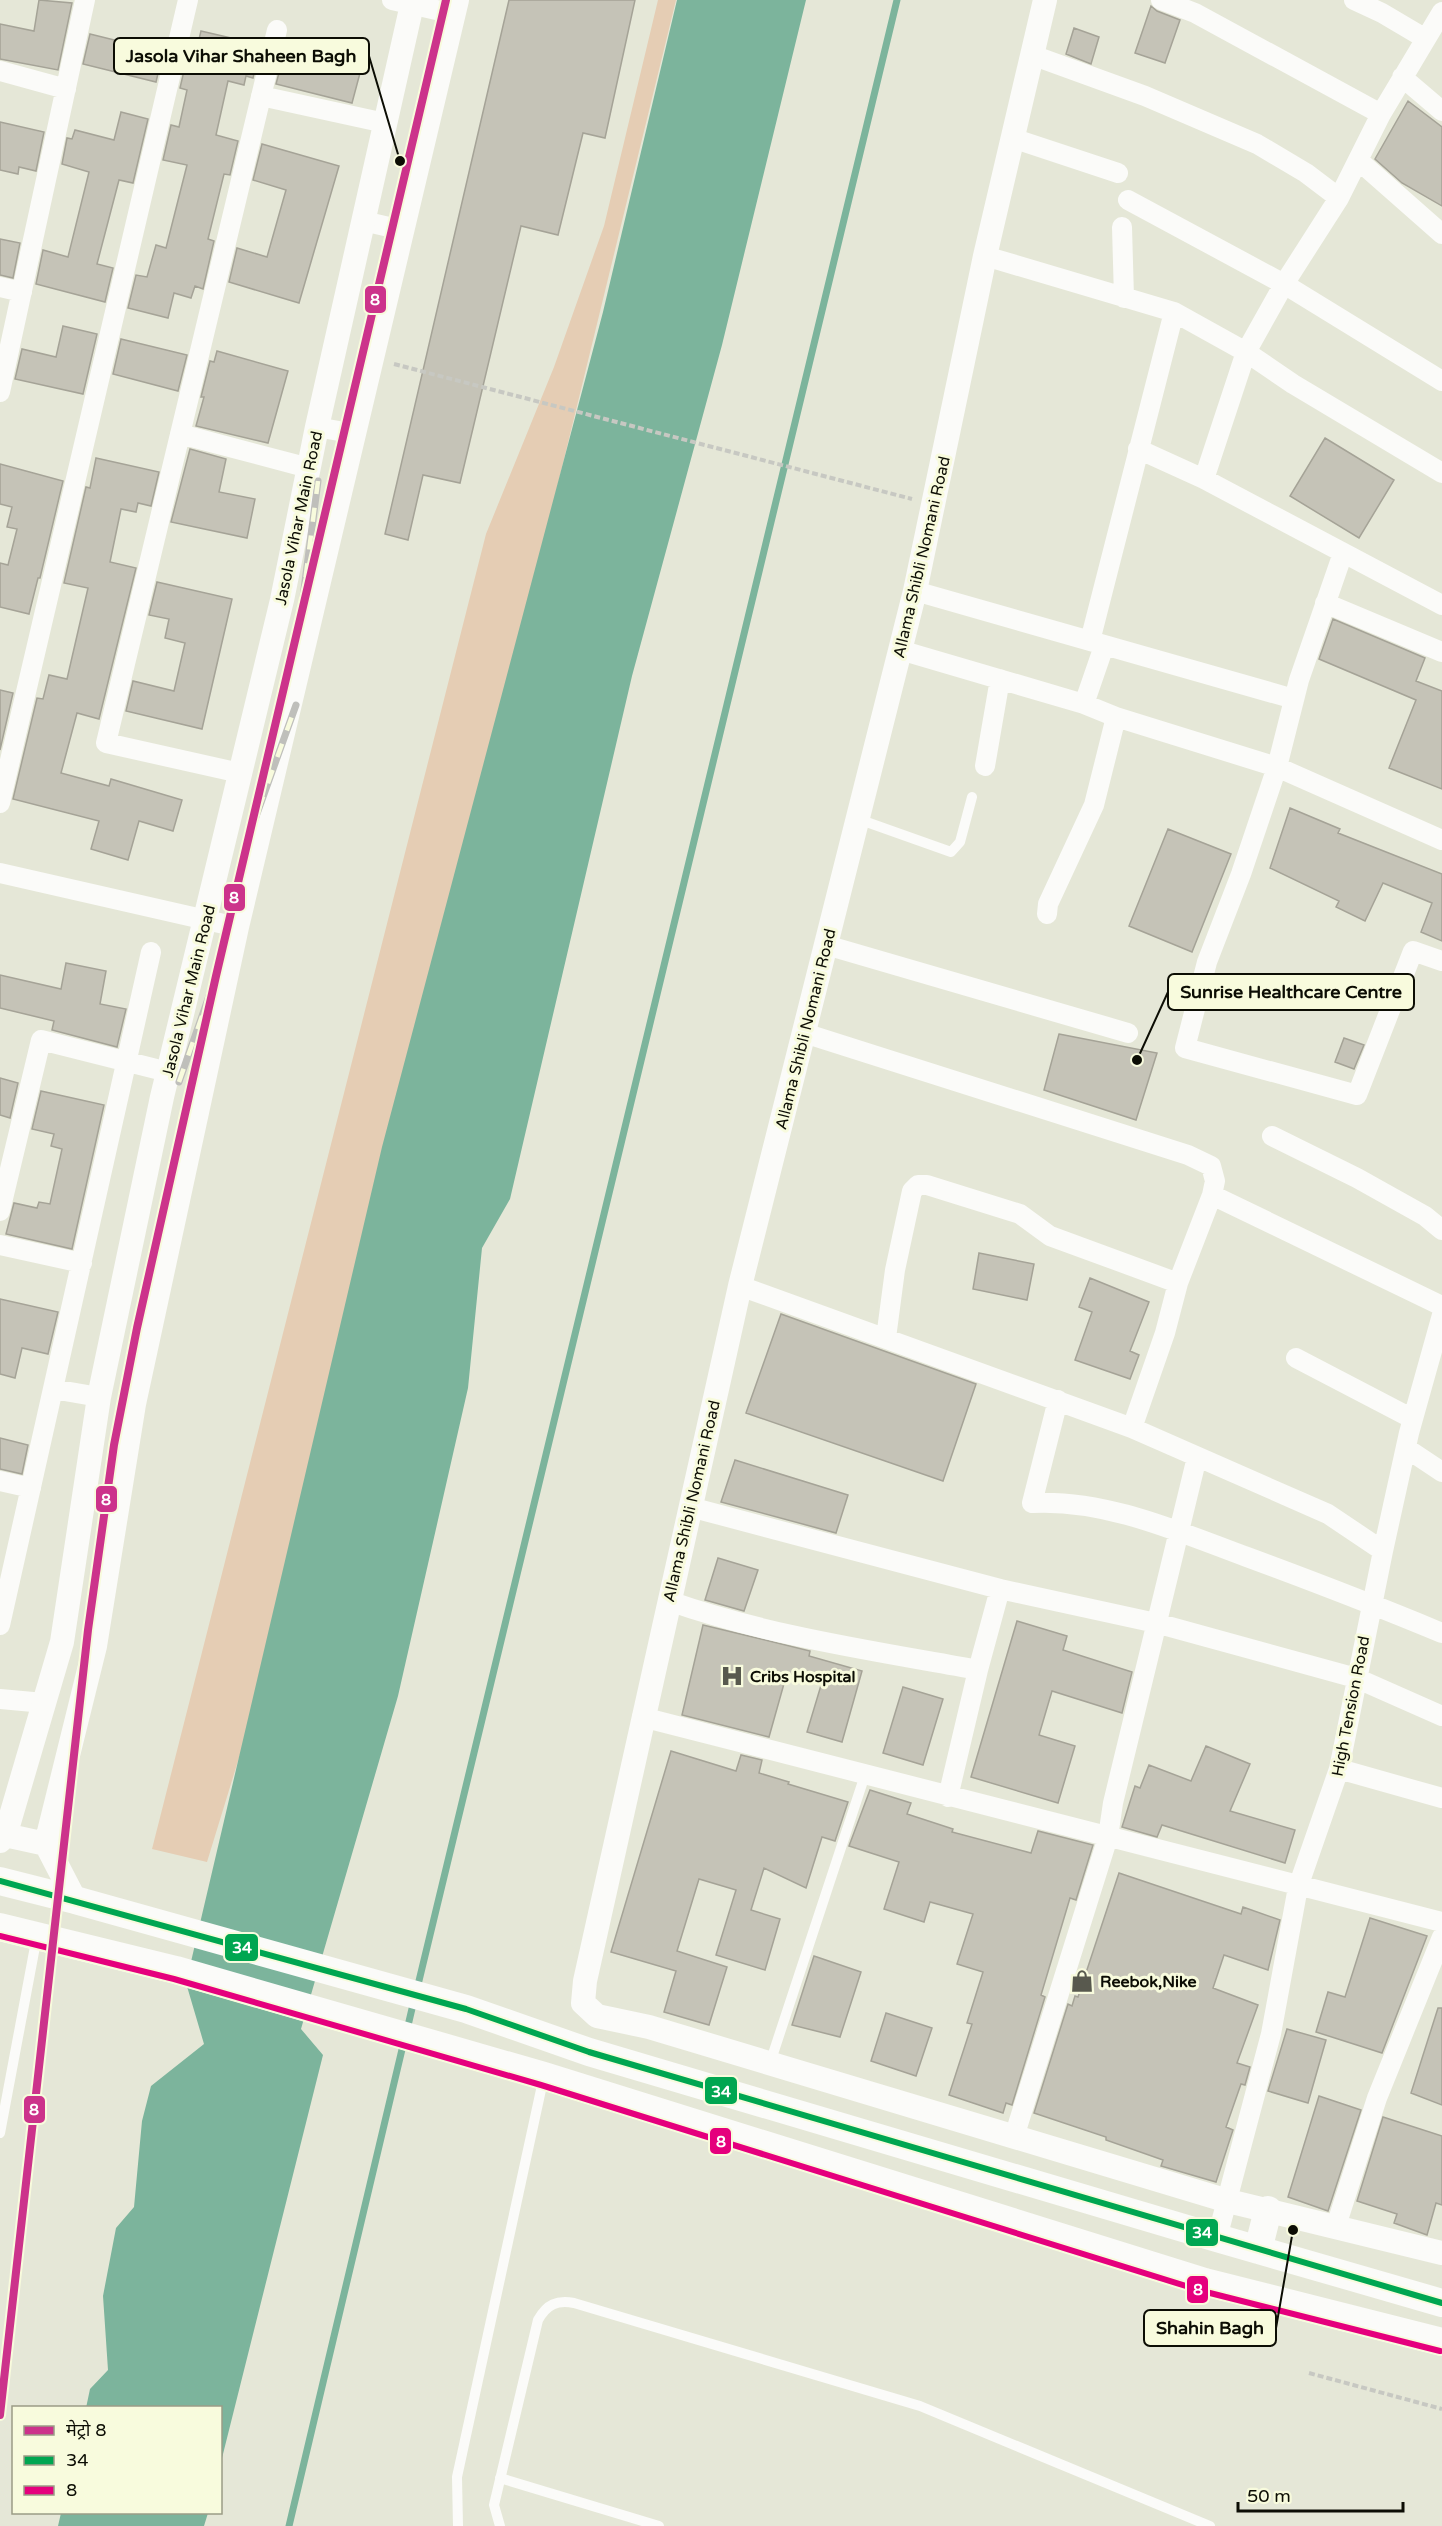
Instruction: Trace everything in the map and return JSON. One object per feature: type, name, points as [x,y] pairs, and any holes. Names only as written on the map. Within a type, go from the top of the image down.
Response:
[{"type":"main road","points":[[0,1881],[466,2009],[589,2052],[1442,2303]]},
{"type":"main road","points":[[0,1927],[176,1971],[544,2076],[1205,2282],[1442,2342]]},
{"type":"main road","points":[[1258,2250],[1268,2210]]},
{"type":"street","points":[[0,392],[85,0]]},
{"type":"street","points":[[0,804],[188,0]]},
{"type":"street","name":"Allama Shibli Nomani Road","points":[[597,2016],[583,2003],[585,1982],[642,1717],[740,1286],[915,591],[985,256],[1015,139],[1045,0]]},
{"type":"street","points":[[1161,0],[1195,14],[1380,114]]},
{"type":"street","points":[[1354,0],[1382,13],[1426,39]]},
{"type":"street","points":[[406,2],[456,7]]},
{"type":"street","name":"Jasola Vihar Main Road","points":[[2,1837],[62,1642],[99,1397],[168,1072],[282,600],[317,427],[385,123],[406,2]]},
{"type":"street","name":"Jasola Vihar Main Road","points":[[46,1845],[95,1646],[134,1404],[237,927],[456,7]]},
{"type":"street","points":[[1204,479],[1246,352],[1284,284],[1340,198],[1380,114],[1442,12]]},
{"type":"street","points":[[240,773],[106,743],[277,30]]},
{"type":"street","points":[[1032,55],[1145,96],[1257,144],[1306,173],[1340,198]]},
{"type":"street","points":[[0,71],[66,89]]},
{"type":"street","points":[[1402,77],[1442,111]]},
{"type":"street","points":[[261,96],[385,123]]},
{"type":"street","points":[[1015,139],[1118,173]]},
{"type":"street","points":[[1358,160],[1442,234]]},
{"type":"street","points":[[1128,200],[1284,284],[1442,381]]},
{"type":"street","points":[[363,221],[402,230]]},
{"type":"street","points":[[1122,227],[1124,298]]},
{"type":"street","points":[[985,256],[1174,312],[1246,352],[1293,384],[1442,473]]},
{"type":"street","points":[[0,287],[22,292]]},
{"type":"street","points":[[1084,704],[1138,449],[1174,312]]},
{"type":"street","points":[[317,427],[355,434]]},
{"type":"street","points":[[180,434],[309,468]]},
{"type":"street","points":[[1138,449],[1204,479],[1442,604]]},
{"type":"street","points":[[1343,553],[1294,699],[1277,767],[1241,874],[1207,962],[1185,1048],[1357,1095],[1413,951],[1442,961]]},
{"type":"street","points":[[915,591],[1294,699]]},
{"type":"street","points":[[1325,603],[1442,652]]},
{"type":"street","points":[[900,650],[1084,704],[1116,717],[1277,767],[1442,840]]},
{"type":"street","points":[[985,766],[1000,679]]},
{"type":"street","points":[[1047,914],[1048,904],[1094,805],[1116,717]]},
{"type":"street","points":[[0,873],[237,927]]},
{"type":"street","points":[[826,945],[1128,1033]]},
{"type":"street","points":[[0,1625],[151,952]]},
{"type":"street","points":[[804,1033],[1198,1159],[1211,1166],[1214,1172],[1212,1196],[1178,1283],[1165,1333],[1132,1428]]},
{"type":"street","points":[[0,1211],[41,1040],[168,1072]]},
{"type":"street","points":[[1272,1136],[1357,1178],[1425,1216],[1442,1230]]},
{"type":"street","points":[[886,1338],[898,1257],[912,1191],[918,1185],[927,1185],[1020,1214],[1050,1236],[1178,1283]]},
{"type":"street","points":[[1212,1196],[1442,1306]]},
{"type":"street","points":[[0,1245],[82,1263]]},
{"type":"street","points":[[740,1286],[1132,1428],[1328,1514],[1383,1551]]},
{"type":"street","name":"High Tension Road","points":[[1217,2238],[1271,2034],[1298,1887],[1339,1769],[1356,1678],[1406,1448],[1442,1315]]},
{"type":"street","points":[[1296,1358],[1413,1419]]},
{"type":"street","points":[[53,1389],[99,1397]]},
{"type":"street","points":[[1058,1400],[1032,1503],[1065,1502],[1091,1506],[1180,1532],[1372,1604],[1442,1633]]},
{"type":"street","points":[[1406,1448],[1442,1472]]},
{"type":"street","points":[[1014,2137],[1108,1838],[1113,1803],[1197,1457]]},
{"type":"street","points":[[0,1481],[31,1488]]},
{"type":"street","points":[[690,1507],[1000,1589],[1156,1623],[1356,1678],[1442,1716]]},
{"type":"street","points":[[948,1797],[1000,1589]]},
{"type":"street","points":[[669,1601],[712,1616],[768,1630],[978,1670]]},
{"type":"street","points":[[0,1699],[44,1703]]},
{"type":"street","points":[[642,1717],[1298,1887],[1442,1922]]},
{"type":"street","points":[[1339,1769],[1442,1798]]},
{"type":"street","points":[[2,1837],[46,1845],[75,1900]]},
{"type":"street","points":[[1336,2226],[1377,2098],[1442,1937]]},
{"type":"street","points":[[589,2052],[597,2016],[649,2027],[1228,2201],[1442,2253]]},
{"type":"lane","points":[[858,819],[951,852],[960,842],[972,797]]},
{"type":"lane","points":[[770,2063],[865,1775]]},
{"type":"lane","points":[[0,2133],[37,1935]]},
{"type":"lane","points":[[458,2526],[457,2477],[544,2076]]},
{"type":"lane","points":[[500,2526],[494,2505],[538,2320],[543,2311],[561,2301],[920,2406],[1210,2526]]},
{"type":"lane","points":[[500,2478],[659,2526]]},
{"type":"path","points":[[392,364],[933,504]]},
{"type":"path","points":[[1309,2373],[1442,2409]]},
{"type":"shaded area","points":[[658,0],[676,0],[495,742],[399,1236],[207,1862],[152,1849],[486,534],[554,367],[604,226]]},
{"type":"shaded area","points":[[677,0],[806,0],[722,345],[632,676],[510,1199],[482,1248],[468,1388],[398,1696],[301,2029],[323,2055],[222,2458],[222,2406],[86,2406],[90,2389],[108,2370],[103,2296],[116,2228],[134,2207],[142,2121],[151,2086],[204,2044],[186,1983],[382,1147],[603,312]]},
{"type":"shaded area","points":[[61,2514],[208,2514],[204,2526],[58,2526]]},
{"type":"building","points":[[39,0],[72,3],[58,70],[0,59],[0,24],[34,31]]},
{"type":"building","points":[[509,0],[635,0],[605,138],[583,133],[558,235],[521,226],[460,483],[423,475],[408,540],[385,534]]},
{"type":"building","points":[[1151,6],[1157,11],[1180,20],[1165,63],[1135,53]]},
{"type":"building","points":[[1074,28],[1099,37],[1091,64],[1066,54]]},
{"type":"building","points":[[201,31],[261,45],[253,78],[246,76],[244,85],[228,81],[216,135],[238,141],[230,175],[224,174],[208,239],[214,241],[203,289],[195,286],[191,298],[174,293],[168,318],[128,308],[136,275],[147,277],[156,245],[166,248],[187,165],[163,160],[171,125],[179,127],[187,90],[180,88],[187,58],[194,60]]},
{"type":"building","points":[[90,34],[163,52],[156,82],[83,64]]},
{"type":"building","points":[[314,52],[336,58],[333,67],[360,73],[352,103],[276,84],[284,54],[312,61]]},
{"type":"building","points":[[1408,101],[1442,127],[1442,206],[1402,183],[1375,159]]},
{"type":"building","points":[[121,112],[148,119],[133,183],[119,180],[97,264],[113,268],[105,302],[36,284],[43,250],[68,257],[89,172],[62,164],[67,138],[72,139],[75,130],[114,140]]},
{"type":"building","points":[[0,122],[44,132],[36,171],[19,167],[18,174],[0,170]]},
{"type":"building","points":[[262,144],[339,166],[299,303],[229,282],[237,248],[267,257],[286,190],[253,180]]},
{"type":"building","points":[[0,239],[20,243],[13,278],[0,275]]},
{"type":"building","points":[[63,326],[97,334],[83,394],[15,379],[22,349],[56,357]]},
{"type":"building","points":[[121,339],[187,355],[178,391],[113,374]]},
{"type":"building","points":[[217,351],[288,371],[268,443],[196,426],[210,361],[214,362]]},
{"type":"building","points":[[1325,438],[1394,480],[1359,538],[1290,496]]},
{"type":"building","points":[[190,449],[226,459],[219,492],[255,499],[247,538],[171,522]]},
{"type":"building","points":[[96,458],[159,472],[151,506],[138,503],[136,512],[121,509],[110,562],[136,568],[99,719],[77,713],[61,773],[109,786],[111,779],[182,800],[173,831],[139,821],[128,860],[91,849],[99,821],[13,799],[37,698],[43,699],[49,675],[67,679],[88,588],[64,583],[86,487],[90,488]]},
{"type":"building","points":[[0,464],[63,481],[29,614],[0,607],[0,563],[8,565],[17,529],[7,527],[12,507],[0,504]]},
{"type":"building","points":[[157,582],[232,599],[202,729],[126,711],[133,681],[174,691],[185,643],[165,638],[169,619],[149,615]]},
{"type":"building","points":[[1333,619],[1425,658],[1416,681],[1442,691],[1442,789],[1389,768],[1416,700],[1319,659]]},
{"type":"building","points":[[0,690],[13,693],[0,750]]},
{"type":"building","points":[[1290,808],[1340,829],[1338,833],[1442,874],[1442,941],[1421,932],[1432,903],[1383,883],[1365,921],[1336,907],[1339,901],[1270,868]]},
{"type":"building","points":[[1168,829],[1231,854],[1192,952],[1129,926]]},
{"type":"building","points":[[66,963],[106,971],[100,1004],[126,1009],[117,1047],[52,1030],[54,1021],[0,1008],[0,975],[61,989]]},
{"type":"building","points":[[1059,1034],[1157,1053],[1136,1120],[1044,1090]]},
{"type":"building","points":[[1344,1038],[1364,1045],[1354,1069],[1335,1062]]},
{"type":"building","points":[[0,1078],[18,1083],[10,1118],[0,1115]]},
{"type":"building","points":[[41,1091],[104,1105],[72,1249],[6,1234],[14,1203],[37,1208],[39,1202],[50,1204],[62,1149],[51,1146],[54,1134],[32,1129]]},
{"type":"building","points":[[979,1253],[1034,1264],[1027,1300],[973,1289]]},
{"type":"building","points":[[1090,1278],[1149,1302],[1130,1351],[1139,1355],[1130,1379],[1075,1360],[1092,1312],[1079,1307]]},
{"type":"building","points":[[0,1299],[58,1312],[48,1354],[22,1348],[15,1378],[0,1374]]},
{"type":"building","points":[[781,1314],[976,1384],[943,1481],[746,1413]]},
{"type":"building","points":[[0,1438],[28,1445],[22,1474],[0,1469]]},
{"type":"building","points":[[735,1460],[848,1495],[836,1533],[721,1502]]},
{"type":"building","points":[[718,1558],[758,1570],[744,1611],[705,1600]]},
{"type":"building","points":[[1017,1621],[1067,1636],[1063,1650],[1132,1672],[1122,1713],[1052,1691],[1039,1735],[1075,1746],[1058,1803],[971,1777]]},
{"type":"building","points":[[703,1625],[810,1651],[809,1656],[862,1671],[842,1742],[807,1732],[822,1682],[787,1673],[769,1737],[682,1715]]},
{"type":"building","points":[[903,1687],[943,1699],[923,1765],[883,1753]]},
{"type":"building","points":[[1206,1746],[1250,1764],[1230,1811],[1295,1830],[1285,1863],[1162,1825],[1157,1837],[1122,1827],[1135,1786],[1140,1788],[1149,1765],[1191,1781]]},
{"type":"building","points":[[671,1751],[736,1771],[741,1755],[762,1760],[759,1773],[848,1802],[835,1841],[822,1837],[806,1888],[764,1868],[751,1910],[780,1919],[765,1970],[716,1955],[736,1890],[699,1879],[677,1951],[727,1967],[709,2025],[664,2012],[676,1971],[611,1952]]},
{"type":"building","points":[[870,1790],[911,1803],[907,1814],[953,1829],[952,1832],[1031,1853],[1038,1831],[1093,1845],[1076,1900],[1070,1898],[1041,1995],[1045,1997],[1012,2105],[1006,2103],[1003,2113],[949,2095],[972,2024],[967,2023],[983,1972],[957,1964],[973,1914],[930,1902],[924,1922],[884,1909],[899,1862],[849,1846]]},
{"type":"building","points":[[1119,1873],[1241,1914],[1243,1907],[1280,1920],[1268,1970],[1224,1955],[1213,1988],[1258,2005],[1237,2063],[1250,2067],[1245,2085],[1241,2084],[1226,2127],[1233,2130],[1216,2182],[1161,2166],[1163,2160],[1106,2140],[1106,2137],[1034,2113],[1068,2004],[1072,2006],[1075,1996],[1078,1997]]},
{"type":"building","points":[[1370,1918],[1427,1936],[1382,2053],[1316,2032],[1328,1992],[1345,1997]]},
{"type":"building","points":[[814,1956],[861,1972],[840,2037],[792,2025]]},
{"type":"building","points":[[1438,2008],[1442,2008],[1442,2105],[1411,2093]]},
{"type":"building","points":[[886,2013],[932,2028],[916,2076],[871,2061]]},
{"type":"building","points":[[1287,2029],[1326,2040],[1308,2103],[1268,2091]]},
{"type":"building","points":[[1319,2096],[1361,2110],[1328,2211],[1288,2197]]},
{"type":"building","points":[[1383,2117],[1442,2136],[1442,2205],[1436,2203],[1427,2235],[1394,2223],[1397,2214],[1357,2201]]},
{"type":"waterway","points":[[417,1989],[897,0]]},
{"type":"waterway","points":[[407,2030],[414,2000]]},
{"type":"waterway","points":[[289,2526],[404,2041]]},
{"type":"railway","points":[[302,605],[318,481]]},
{"type":"railway","points":[[249,836],[296,705]]},
{"type":"railway","points":[[179,1082],[216,976]]},
{"type":"metro line","name":"8","points":[[0,2415],[88,1630],[114,1445],[137,1328],[216,976],[446,0]]},
{"type":"transit line","name":"34","points":[[0,1881],[466,2009],[589,2052],[1442,2303]]},
{"type":"transit line","name":"8","points":[[0,1936],[174,1979],[541,2085],[1202,2291],[1440,2351]]},
{"type":"place","name":"Jasola Vihar Shaheen Bagh","points":[[400,161]]},
{"type":"place","name":"Sunrise Healthcare Centre","points":[[1137,1060]]},
{"type":"place","name":"Cribs Hospital","points":[[732,1676]]},
{"type":"place","name":"Reebok,Nike","points":[[1082,1981]]},
{"type":"place","name":"Shahin Bagh","points":[[1293,2230]]}]
